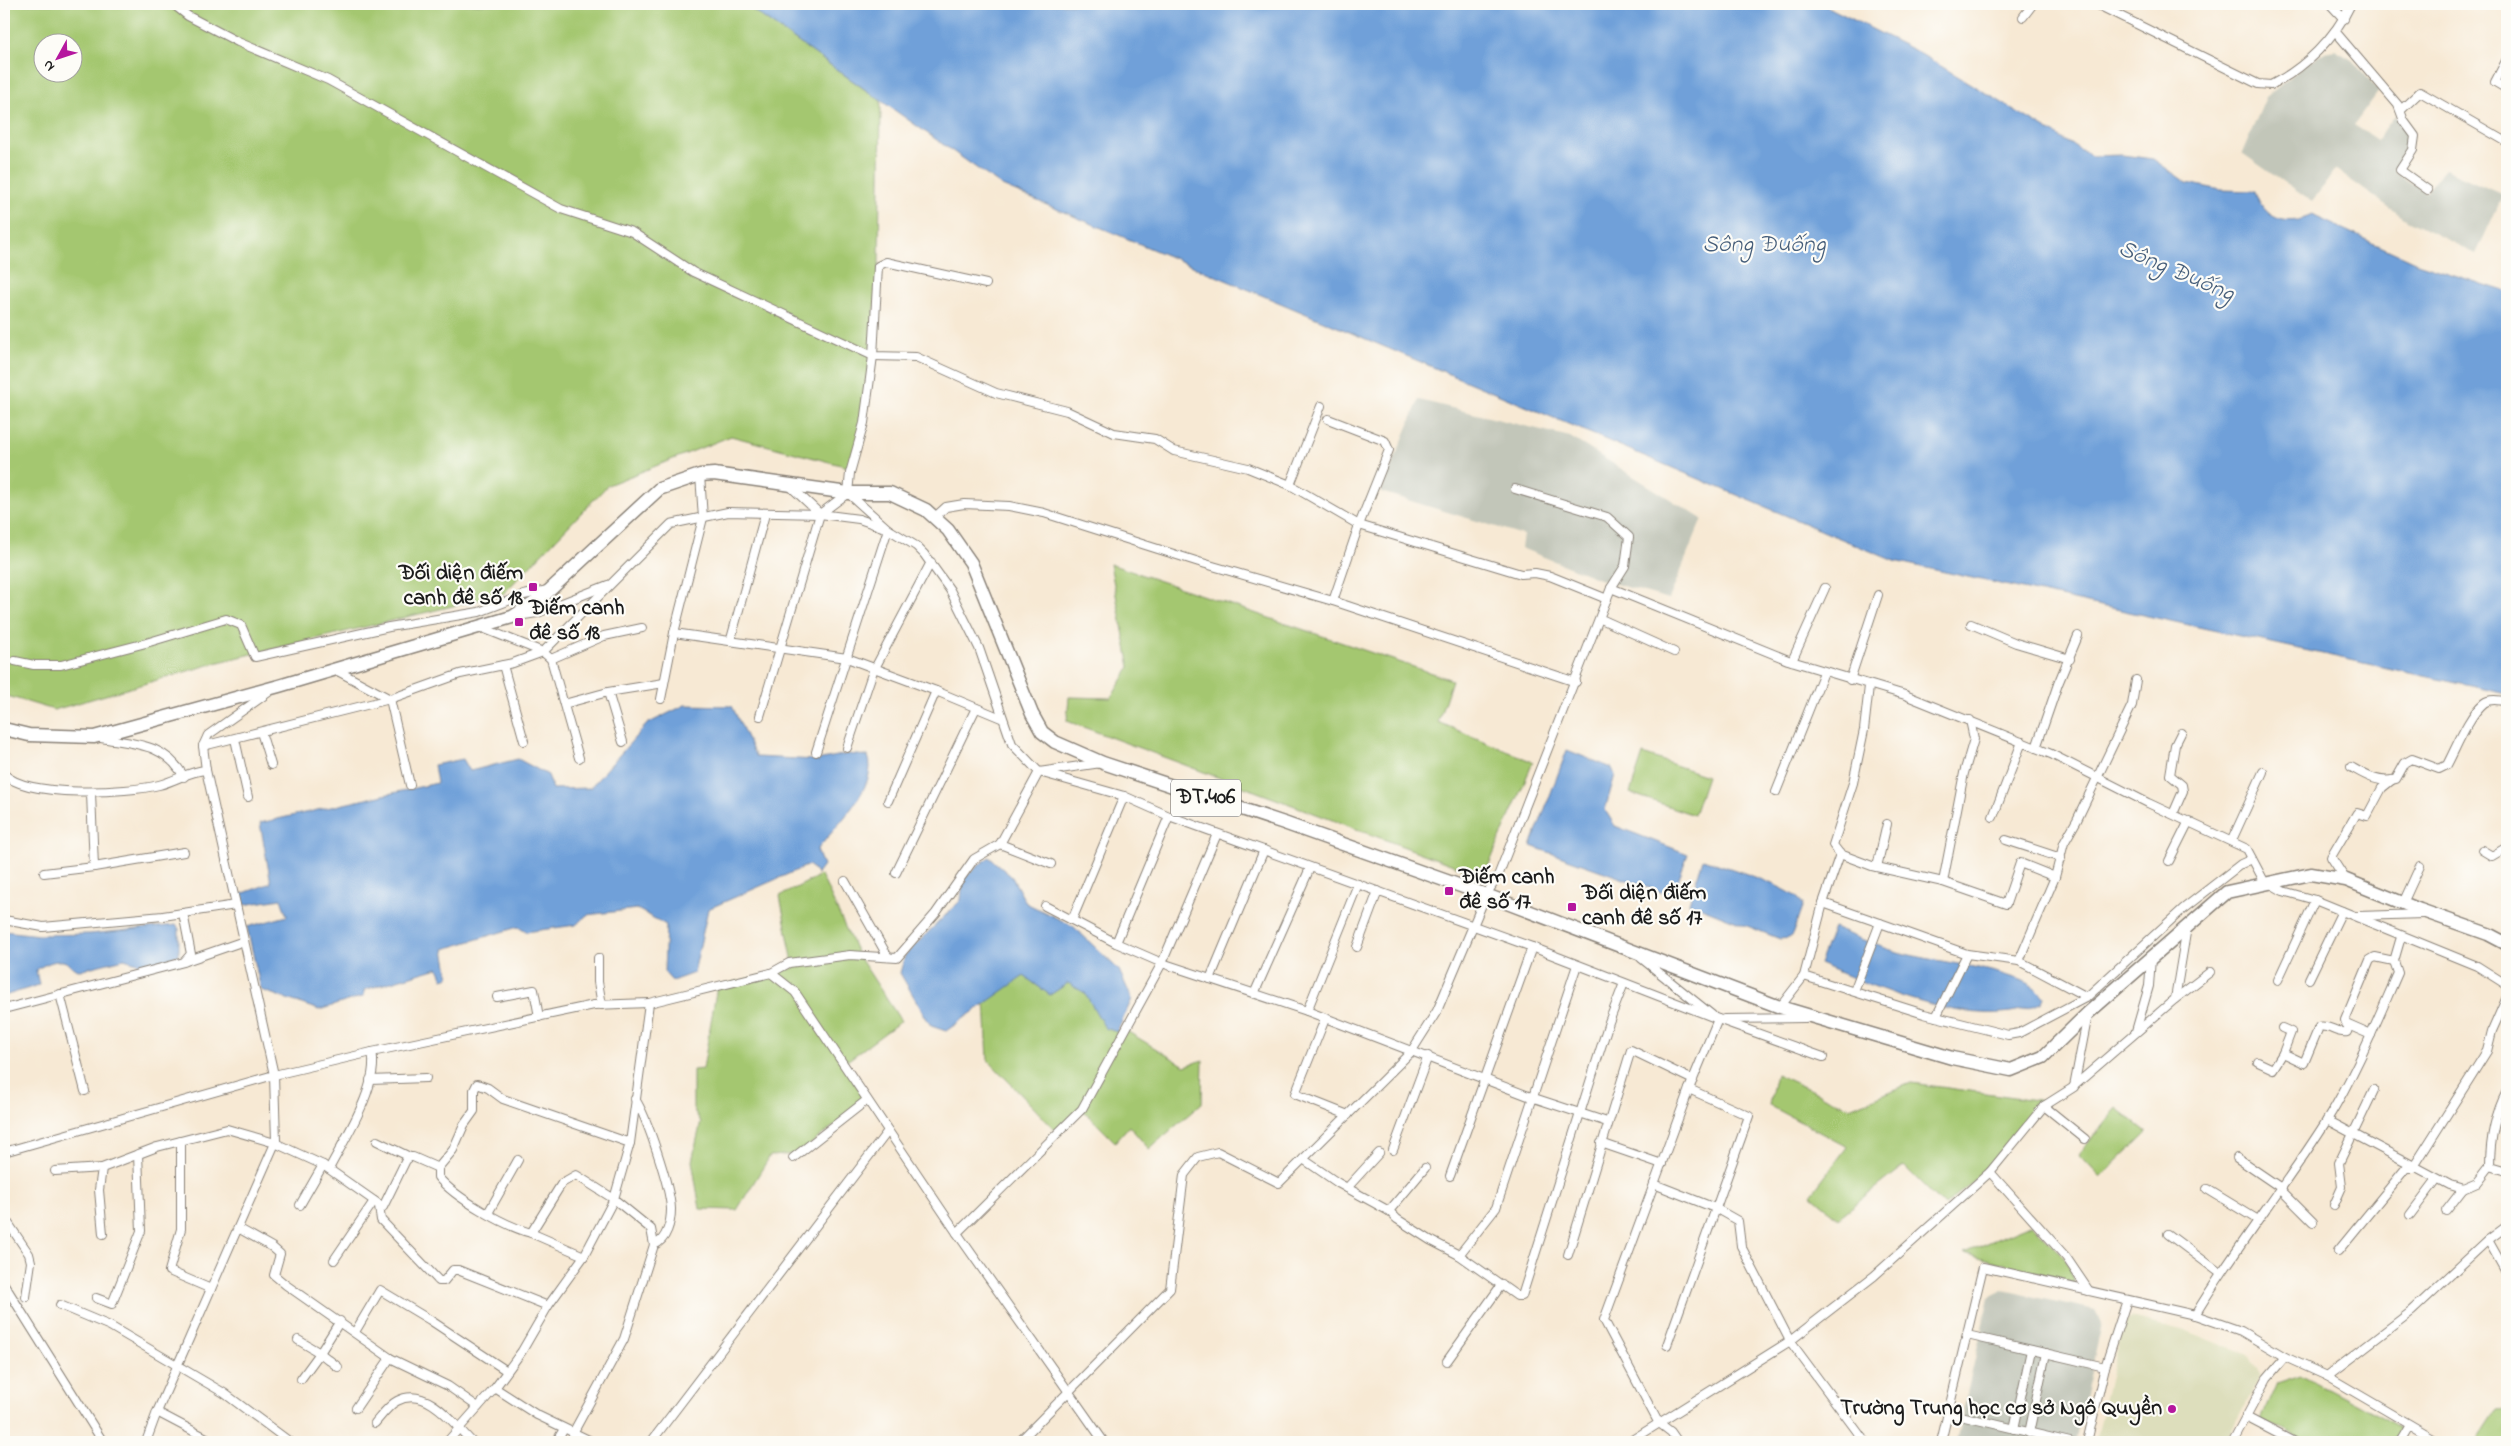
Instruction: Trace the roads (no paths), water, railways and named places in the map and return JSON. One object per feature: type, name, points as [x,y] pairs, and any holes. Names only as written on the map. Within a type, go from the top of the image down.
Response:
[{"type":"main road","name":"ĐT.406","points":[[4,729],[29,735],[94,736],[279,686],[512,617],[538,600],[659,489],[700,475],[714,474],[848,493],[890,493],[926,510],[935,517],[948,530],[972,563],[1039,727],[1055,742],[1103,763],[1284,823],[1486,895],[1780,1006],[1952,1058],[2011,1070],[2043,1057],[2088,1013],[2227,892],[2266,883],[2311,874],[2346,880],[2488,934],[2507,944]]},
{"type":"street","points":[[173,4],[188,16],[238,42],[328,80],[561,209],[632,232],[693,272],[873,356],[916,357],[996,393],[1067,411],[1114,433],[1155,439],[1174,451],[1248,468],[1290,485],[1359,525],[1521,574],[1535,573],[1550,576],[1607,599]]},
{"type":"street","points":[[2023,17],[2033,4]]},
{"type":"street","points":[[2096,4],[2264,85],[2271,85],[2292,71],[2322,46],[2336,32],[2351,4]]},
{"type":"street","points":[[2330,4],[2344,19]]},
{"type":"street","points":[[2336,32],[2400,110],[2404,120],[2413,132],[2415,140],[2411,153],[2400,170],[2428,190]]},
{"type":"street","points":[[2507,59],[2495,82],[2507,89]]},
{"type":"street","points":[[2400,110],[2420,92],[2507,142]]},
{"type":"street","points":[[760,716],[820,514],[848,493],[850,472],[864,422],[873,356],[875,282],[879,264],[886,262],[986,284]]},
{"type":"street","points":[[1290,485],[1321,406]]},
{"type":"street","points":[[1328,419],[1384,441],[1389,450],[1359,525],[1333,601]]},
{"type":"street","points":[[661,699],[674,633],[703,518],[700,475]]},
{"type":"street","points":[[788,484],[820,514]]},
{"type":"street","points":[[1019,1442],[1170,1289],[1184,1175],[1198,1157],[1218,1152],[1279,1183],[1411,1052],[1437,1011],[1486,895],[1498,876],[1576,682],[1611,588],[1625,566],[1629,537],[1607,517],[1515,489]]},
{"type":"street","points":[[848,493],[888,529],[916,546],[931,562],[950,590],[975,641],[1012,744],[1039,772],[1124,796],[1169,816],[1532,947],[1718,1019],[1823,1057]]},
{"type":"street","points":[[935,517],[946,507],[964,504],[1009,506],[1044,513],[1194,561],[1333,601],[1576,682]]},
{"type":"street","points":[[203,746],[390,699],[460,674],[503,665],[543,652],[671,524],[728,512],[820,514],[859,519],[888,529]]},
{"type":"street","points":[[731,639],[765,514]]},
{"type":"street","points":[[816,752],[888,529]]},
{"type":"street","points":[[847,748],[874,668],[931,562]]},
{"type":"street","points":[[512,617],[537,613],[612,584]]},
{"type":"street","points":[[1611,588],[1792,661],[1905,695],[2036,748],[2173,814],[2232,840],[2247,849],[2266,883],[2283,891],[2315,900],[2477,966],[2507,985]]},
{"type":"street","points":[[1792,661],[1825,588]]},
{"type":"street","points":[[15,661],[34,665],[61,665],[146,643],[226,619],[241,625],[255,657],[389,627],[479,612],[524,595],[550,589]]},
{"type":"street","points":[[1850,680],[1878,594]]},
{"type":"street","points":[[1601,618],[1674,652]]},
{"type":"street","points":[[1970,624],[2016,643],[2070,659]]},
{"type":"street","points":[[478,627],[543,652],[551,659],[579,758]]},
{"type":"street","points":[[551,659],[604,636],[642,628]]},
{"type":"street","points":[[674,633],[731,639],[847,658],[1002,718]]},
{"type":"street","points":[[2036,748],[2058,684],[2078,636]]},
{"type":"street","points":[[503,665],[524,741]]},
{"type":"street","points":[[334,669],[390,699],[410,785]]},
{"type":"street","points":[[1776,792],[1824,672]]},
{"type":"street","points":[[2019,961],[2055,876],[2064,843],[2132,705],[2136,680]]},
{"type":"street","points":[[564,704],[608,692],[664,683]]},
{"type":"street","points":[[146,1442],[157,1412],[275,1144],[274,1075],[206,770],[203,746],[211,732],[279,686]]},
{"type":"street","points":[[1870,686],[1864,730],[1853,783],[1833,845],[1840,854],[1877,867],[1943,882],[2006,904],[2020,863],[2055,876]]},
{"type":"street","points":[[888,801],[936,691]]},
{"type":"street","points":[[608,692],[623,742]]},
{"type":"street","points":[[2346,880],[2331,857],[2357,813],[2367,816],[2382,788],[2396,778],[2406,763],[2412,759],[2439,769],[2447,765],[2474,715],[2485,702],[2497,700],[2507,702]]},
{"type":"street","points":[[896,873],[976,708]]},
{"type":"street","points":[[1943,882],[1964,773],[1974,739],[1970,720]]},
{"type":"street","points":[[261,732],[271,765]]},
{"type":"street","points":[[2173,814],[2183,790],[2182,785],[2170,775],[2175,745],[2181,733]]},
{"type":"street","points":[[94,736],[158,749],[169,757],[184,777]]},
{"type":"street","points":[[235,738],[248,797]]},
{"type":"street","points":[[1994,817],[2022,742]]},
{"type":"street","points":[[1039,772],[1103,763]]},
{"type":"street","points":[[2351,767],[2367,777],[2387,782],[2393,780]]},
{"type":"street","points":[[4,774],[12,781],[24,784],[91,793],[154,786],[184,777],[195,771],[206,770]]},
{"type":"street","points":[[4,1152],[274,1075],[372,1052],[602,1005],[649,1003],[771,973],[789,963],[850,955],[897,958],[936,913],[974,859],[1000,844],[1039,772]]},
{"type":"street","points":[[2232,840],[2263,772]]},
{"type":"street","points":[[91,793],[94,867]]},
{"type":"street","points":[[1072,920],[1124,796]]},
{"type":"street","points":[[1116,943],[1169,816]]},
{"type":"street","points":[[2169,861],[2189,821]]},
{"type":"street","points":[[1877,867],[1887,824]]},
{"type":"street","points":[[957,1233],[1082,1109],[1162,963],[1218,834]]},
{"type":"street","points":[[2006,840],[2061,858]]},
{"type":"street","points":[[1000,844],[1051,864]]},
{"type":"street","points":[[2482,850],[2492,856],[2507,847]]},
{"type":"street","points":[[1210,979],[1264,850]]},
{"type":"street","points":[[44,873],[184,852]]},
{"type":"street","points":[[1780,1006],[1804,976],[1840,854]]},
{"type":"street","points":[[1804,976],[1936,1017],[2008,1035],[2019,1034],[2087,998],[2183,909],[2241,864],[2252,859]]},
{"type":"street","points":[[2403,903],[2420,866]]},
{"type":"street","points":[[1254,994],[1310,868]]},
{"type":"street","points":[[845,881],[888,957]]},
{"type":"street","points":[[1307,1012],[1358,884]]},
{"type":"street","points":[[1357,947],[1378,891]]},
{"type":"street","points":[[2278,980],[2315,900]]},
{"type":"street","points":[[1824,903],[1967,954],[2019,961],[2087,998]]},
{"type":"street","points":[[4,920],[43,927],[182,913],[236,905]]},
{"type":"street","points":[[1044,906],[1116,943],[1162,963],[1307,1012],[1411,1052],[1428,1056],[1531,1097],[1607,1122]]},
{"type":"street","points":[[2309,979],[2342,911]]},
{"type":"street","points":[[182,913],[191,954],[184,962]]},
{"type":"street","points":[[2354,916],[2432,914]]},
{"type":"street","points":[[1854,991],[1880,923]]},
{"type":"street","points":[[2175,999],[2186,927]]},
{"type":"street","points":[[2195,1315],[2220,1273],[2327,1120],[2357,1066],[2398,973],[2394,961],[2401,936]]},
{"type":"street","points":[[4,1009],[184,962],[244,941]]},
{"type":"street","points":[[1450,1176],[1532,947]]},
{"type":"street","points":[[1631,950],[1718,1019],[1820,1018]]},
{"type":"street","points":[[1936,1017],[1967,954]]},
{"type":"street","points":[[2371,1036],[2349,1026],[2345,1020],[2370,960],[2375,957],[2394,961]]},
{"type":"street","points":[[598,958],[598,982],[602,1005]]},
{"type":"street","points":[[2136,1031],[2149,986],[2151,958]]},
{"type":"street","points":[[1459,1255],[1496,1208],[1531,1097],[1577,965]]},
{"type":"street","points":[[1629,1442],[1658,1422],[1790,1341],[1874,1276],[1990,1172],[2044,1106],[2074,1086],[2136,1031],[2210,972]]},
{"type":"street","points":[[771,973],[795,992],[957,1233],[1070,1391],[1104,1442]]},
{"type":"street","points":[[1303,1159],[1347,1188],[1389,1211],[1398,1220],[1422,1235],[1459,1255],[1502,1284],[1516,1296],[1523,1295],[1608,1022],[1624,983]]},
{"type":"street","points":[[497,998],[534,990],[539,1017]]},
{"type":"street","points":[[60,994],[85,1091]]},
{"type":"street","points":[[2414,1168],[2487,1051],[2492,1031],[2507,997]]},
{"type":"street","points":[[447,1442],[495,1388],[507,1371],[538,1325],[548,1306],[584,1256],[614,1199],[630,1143],[649,1003]]},
{"type":"street","points":[[2074,1086],[2088,1013]]},
{"type":"street","points":[[1325,1019],[1295,1094],[1348,1115]]},
{"type":"street","points":[[1678,1442],[1671,1432],[1658,1422],[1604,1320],[1689,1089],[1718,1019]]},
{"type":"street","points":[[2283,1053],[2304,1063],[2319,1027],[2323,1026],[2342,1033],[2347,1032],[2349,1026]]},
{"type":"street","points":[[2258,1062],[2273,1069],[2283,1053],[2292,1032],[2282,1028]]},
{"type":"street","points":[[1568,1255],[1607,1122],[1631,1050],[1693,1080]]},
{"type":"street","points":[[300,1205],[356,1119],[370,1080],[374,1058],[372,1052]]},
{"type":"street","points":[[1393,1150],[1428,1056]]},
{"type":"street","points":[[370,1080],[426,1078]]},
{"type":"street","points":[[584,1256],[531,1233],[516,1229],[488,1213],[450,1190],[438,1177],[438,1168],[453,1150],[464,1125],[474,1110],[476,1084],[488,1088],[502,1099],[630,1143]]},
{"type":"street","points":[[1666,1345],[1749,1116],[1689,1089]]},
{"type":"street","points":[[2334,1205],[2342,1187],[2338,1164],[2374,1090]]},
{"type":"street","points":[[2446,1211],[2463,1189],[2477,1182],[2490,1166],[2490,1145],[2499,1107],[2507,1091]]},
{"type":"street","points":[[635,1099],[651,1135],[671,1208],[667,1230],[660,1242],[654,1245]]},
{"type":"street","points":[[793,1158],[867,1100]]},
{"type":"street","points":[[2044,1106],[2085,1139]]},
{"type":"street","points":[[2327,1120],[2414,1168],[2463,1189]]},
{"type":"street","points":[[55,1171],[102,1168],[138,1154],[227,1129],[275,1144],[326,1167],[385,1207],[403,1164],[410,1157]]},
{"type":"street","points":[[651,1442],[888,1131]]},
{"type":"street","points":[[181,1141],[182,1229],[169,1271],[212,1289]]},
{"type":"street","points":[[377,1141],[438,1168]]},
{"type":"street","points":[[1601,1143],[1662,1164]]},
{"type":"street","points":[[1347,1188],[1379,1153]]},
{"type":"street","points":[[96,1298],[112,1304],[141,1231],[138,1154]]},
{"type":"street","points":[[2237,1158],[2280,1189],[2312,1222]]},
{"type":"street","points":[[488,1213],[518,1160]]},
{"type":"street","points":[[2490,1166],[2507,1171]]},
{"type":"street","points":[[102,1168],[99,1190],[103,1234]]},
{"type":"street","points":[[1389,1211],[1425,1168]]},
{"type":"street","points":[[2338,1252],[2406,1168],[2414,1168]]},
{"type":"street","points":[[1990,1172],[2066,1257],[2089,1291]]},
{"type":"street","points":[[531,1233],[562,1183],[576,1175],[614,1199],[651,1229],[654,1245],[624,1340],[573,1433]]},
{"type":"street","points":[[2410,1215],[2437,1179]]},
{"type":"street","points":[[1654,1184],[1715,1208],[1738,1221],[1740,1246],[1790,1341],[1865,1442]]},
{"type":"street","points":[[2207,1189],[2258,1220]]},
{"type":"street","points":[[334,1260],[377,1203]]},
{"type":"street","points":[[377,1203],[381,1220],[439,1281],[444,1281],[454,1270],[458,1270],[548,1306]]},
{"type":"street","points":[[4,1217],[29,1254],[31,1262],[26,1297]]},
{"type":"street","points":[[2327,1376],[2412,1311],[2488,1240],[2507,1226]]},
{"type":"street","points":[[238,1228],[272,1247],[280,1254],[274,1275],[390,1358],[448,1386],[478,1407]]},
{"type":"street","points":[[2168,1234],[2220,1273]]},
{"type":"street","points":[[2488,1240],[2507,1274]]},
{"type":"street","points":[[1941,1442],[1983,1267],[2195,1315],[2241,1331],[2284,1357],[2327,1376],[2440,1442]]},
{"type":"street","points":[[4,1284],[103,1442]]},
{"type":"street","points":[[1447,1361],[1502,1284]]},
{"type":"street","points":[[355,1332],[380,1290],[430,1320],[507,1371]]},
{"type":"street","points":[[2087,1442],[2105,1367],[2127,1300]]},
{"type":"street","points":[[60,1306],[110,1326],[224,1393],[290,1442]]},
{"type":"street","points":[[301,1379],[340,1321]]},
{"type":"street","points":[[1967,1334],[2105,1367]]},
{"type":"street","points":[[298,1340],[320,1353],[338,1367]]},
{"type":"street","points":[[2014,1429],[2031,1350]]},
{"type":"street","points":[[2029,1433],[2046,1353]]},
{"type":"street","points":[[2233,1442],[2267,1378],[2284,1357]]},
{"type":"street","points":[[356,1408],[390,1358]]},
{"type":"street","points":[[495,1388],[531,1412],[592,1442]]},
{"type":"street","points":[[375,1423],[396,1401],[415,1396],[437,1407],[472,1442]]},
{"type":"street","points":[[157,1412],[214,1442]]},
{"type":"street","points":[[1948,1413],[2070,1442]]},
{"type":"street","points":[[2246,1417],[2294,1442]]},
{"type":"street","points":[[2400,1442],[2410,1425]]},
{"type":"street","points":[[556,1442],[564,1429]]},
{"type":"water","name":"Sông Đuống","points":[[744,4],[1822,4],[1914,50],[2091,156],[2122,155],[2153,159],[2187,183],[2221,190],[2255,191],[2264,208],[2277,218],[2293,221],[2312,215],[2417,263],[2507,292],[2507,694],[1894,561],[1002,186]]},
{"type":"water","points":[[685,705],[732,706],[756,757],[817,760],[847,754],[868,756],[870,767],[862,793],[817,850],[823,866],[817,874],[809,865],[708,909],[694,973],[672,981],[664,972],[666,925],[637,909],[587,915],[576,925],[526,932],[518,927],[444,949],[449,977],[443,979],[438,968],[364,990],[364,996],[319,1010],[261,990],[247,927],[287,916],[281,899],[243,905],[241,894],[271,883],[260,823],[437,783],[434,765],[463,759],[470,771],[518,759],[548,775],[553,789],[590,788],[647,724]]},
{"type":"water","points":[[1567,750],[1612,768],[1615,775],[1605,810],[1615,826],[1688,854],[1672,896],[1531,846]]},
{"type":"water","points":[[989,857],[1012,877],[1026,903],[1073,926],[1119,970],[1132,999],[1117,1032],[1105,1028],[1085,993],[1068,983],[1050,995],[1024,976],[946,1031],[931,1026],[900,973],[905,955],[961,900],[963,879]]},
{"type":"water","points":[[1703,859],[1774,885],[1798,898],[1803,905],[1792,935],[1788,938],[1780,939],[1689,903]]},
{"type":"water","points":[[176,925],[179,929],[179,955],[150,964],[141,964],[124,959],[80,970],[66,962],[54,961],[36,970],[39,985],[4,996],[4,931],[39,935],[90,934]]},
{"type":"water","points":[[1833,928],[1898,952],[1999,973],[2034,987],[2044,997],[2042,1002],[2017,1011],[1990,1013],[1960,1011],[1899,995],[1819,964]]},
{"type":"place","name":"Đối diện điếm canh đê số 18","points":[[533,587]]},
{"type":"place","name":"Điếm canh đê số 18","points":[[519,622]]},
{"type":"place","name":"Điếm canh đê số 17","points":[[1449,891]]},
{"type":"place","name":"Đối diện điếm canh đê số 17","points":[[1572,907]]},
{"type":"place","name":"Trường Trung học cơ sở Ngô Quyền","points":[[2172,1409]]}]
